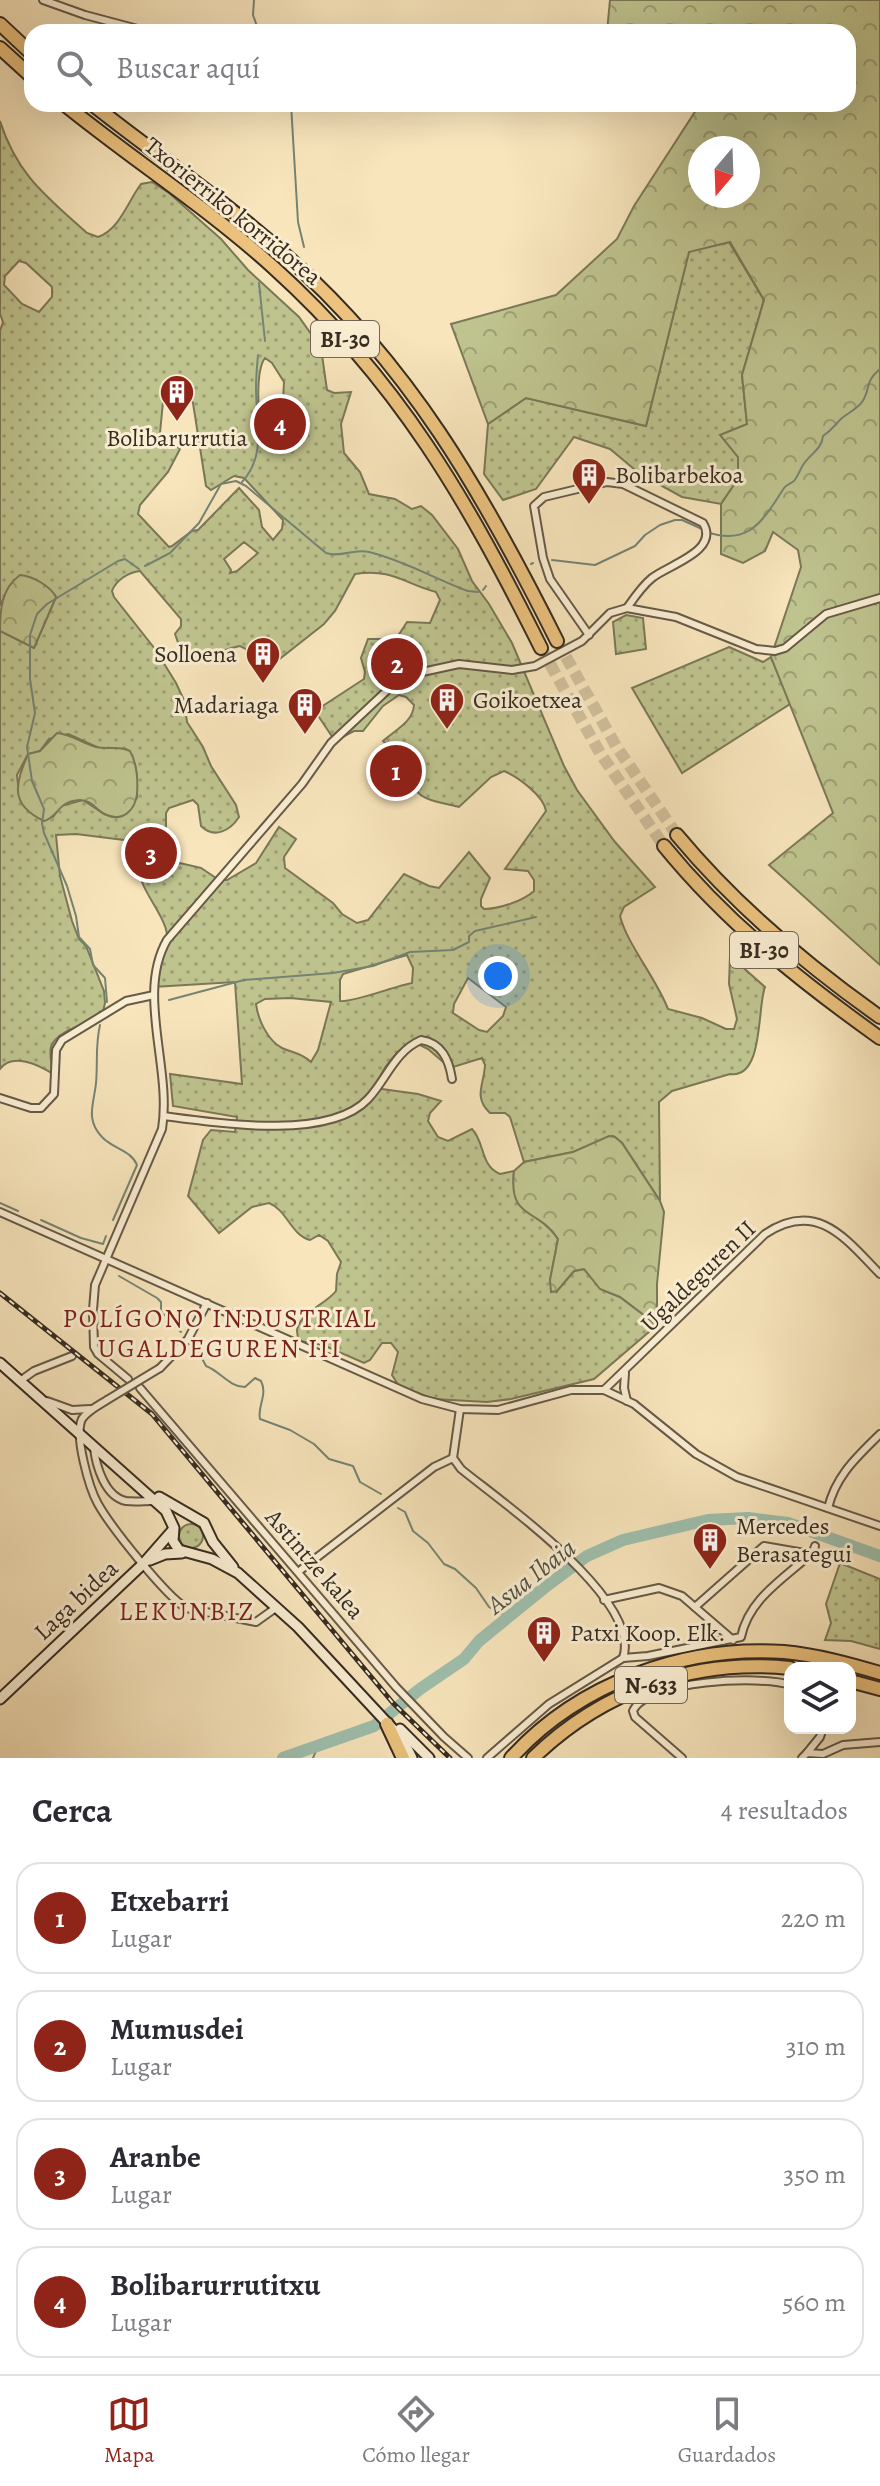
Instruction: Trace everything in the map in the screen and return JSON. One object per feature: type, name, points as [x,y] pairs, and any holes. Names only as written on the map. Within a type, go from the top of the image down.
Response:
[{"type":"highway","points":[[0,24],[24,46]]},
{"type":"highway","points":[[0,48],[24,70]]},
{"type":"highway","name":"Txorierriko korridorea","points":[[74,112],[233,233],[307,299],[348,342],[401,406],[440,461],[479,526],[541,648]]},
{"type":"highway","name":"Txorierriko korridorea","points":[[102,112],[244,220],[320,287],[361,331],[415,395],[460,461],[505,538],[557,641]]},
{"type":"highway","name":"BI-30","points":[[677,835],[721,885],[768,930],[818,972],[880,1017]]},
{"type":"highway","name":"BI-30","points":[[664,846],[709,897],[756,943],[807,986],[880,1038]]},
{"type":"highway","name":"N-633","points":[[511,1758],[567,1711],[597,1692],[621,1680],[684,1660],[734,1653],[786,1652],[880,1673]]},
{"type":"highway","name":"N-633","points":[[533,1758],[580,1718],[612,1699],[662,1680],[714,1668],[784,1668]]},
{"type":"highway","points":[[856,1683],[876,1689]]},
{"type":"highway","points":[[389,1722],[403,1758]]},
{"type":"street","points":[[43,0],[119,24]]},
{"type":"street","points":[[589,635],[550,579],[534,506],[544,497],[607,482],[623,484],[703,523],[708,533],[697,552],[650,579],[627,608]]},
{"type":"street","points":[[128,1379],[98,1354],[93,1340],[93,1310],[95,1285],[158,1141],[164,1116],[154,995],[155,966],[167,940],[302,784],[331,743],[395,683],[413,674],[459,664],[522,669],[567,650],[589,635],[610,613],[627,608],[676,617],[756,649],[775,651],[785,648],[826,614],[880,598]]},
{"type":"street","points":[[0,1098],[41,1108],[54,1094],[56,1050],[62,1040],[126,1001],[154,995]]},
{"type":"street","points":[[164,1116],[245,1126],[331,1120],[361,1105],[402,1053],[421,1040],[434,1044],[443,1052],[449,1061],[452,1079]]},
{"type":"street","points":[[0,1212],[422,1399],[460,1409],[498,1410],[560,1392],[604,1390],[627,1401],[715,1467],[880,1526]]},
{"type":"street","name":"Ugaldeguren II","points":[[604,1390],[625,1373],[765,1234],[783,1223],[810,1220],[833,1229],[880,1274]]},
{"type":"street","points":[[156,1501],[125,1501],[109,1490],[87,1441],[84,1415],[160,1368],[188,1339],[207,1303]]},
{"type":"street","points":[[20,1381],[34,1371],[72,1356]]},
{"type":"street","points":[[0,1363],[166,1511],[173,1529],[173,1541],[186,1553],[212,1559],[238,1573]]},
{"type":"street","points":[[625,1373],[627,1401]]},
{"type":"street","name":"Astintze kalea","points":[[140,1388],[403,1694],[468,1758]]},
{"type":"street","points":[[39,1398],[72,1410],[94,1409]]},
{"type":"street","points":[[460,1409],[453,1458],[461,1469],[533,1524],[584,1575],[604,1600],[624,1638],[623,1658]]},
{"type":"street","points":[[828,1508],[831,1494],[844,1470],[880,1434]]},
{"type":"street","points":[[87,1441],[99,1447],[166,1503],[201,1520],[219,1550],[238,1573],[277,1607],[378,1710],[403,1740],[412,1758]]},
{"type":"street","points":[[87,1441],[81,1448],[97,1503],[177,1603],[186,1608],[256,1622],[277,1607]]},
{"type":"street","points":[[298,1572],[434,1467],[453,1458]]},
{"type":"street","points":[[173,1529],[183,1519],[193,1517]]},
{"type":"street","name":"Laga bidea","points":[[0,1699],[144,1563],[173,1529]]},
{"type":"street","points":[[144,1563],[165,1554],[197,1553],[204,1548],[208,1531]]},
{"type":"street","points":[[695,1607],[764,1546],[810,1554]]},
{"type":"street","points":[[487,1758],[549,1704],[623,1658],[648,1656],[741,1637],[747,1619],[763,1596],[815,1546]]},
{"type":"street","points":[[604,1600],[659,1588],[682,1596],[733,1640]]},
{"type":"street","points":[[682,1758],[635,1717],[635,1707],[649,1697],[702,1683],[761,1681],[784,1684]]},
{"type":"street","points":[[389,1722],[429,1758]]},
{"type":"street","points":[[805,1755],[821,1734]]},
{"type":"street","points":[[805,1755],[815,1755],[843,1745],[880,1742]]},
{"type":"green space","points":[[610,0],[880,0],[880,965],[769,865],[833,813],[771,657],[801,567],[798,550],[773,532],[765,551],[743,563],[721,554],[721,504],[738,479],[738,457],[720,435],[747,424],[742,375],[764,300],[730,242],[689,252],[646,426],[526,398],[488,424],[451,324],[556,295],[617,239],[634,206],[695,112],[856,112],[856,24],[608,24]]},
{"type":"green space","points":[[0,121],[24,171],[87,233],[98,237],[112,228],[141,184],[152,182],[169,193],[221,239],[248,270],[299,317],[321,348],[327,390],[334,393],[351,392],[341,424],[344,453],[360,472],[369,494],[395,499],[412,509],[421,506],[432,515],[458,549],[472,581],[512,643],[577,790],[615,842],[655,887],[624,907],[620,916],[668,1009],[734,1029],[737,1019],[729,984],[730,956],[765,987],[757,1040],[749,1065],[741,1073],[672,1091],[659,1102],[660,1201],[622,1143],[613,1136],[573,1152],[524,1162],[510,1117],[505,1113],[490,1113],[482,1102],[485,1065],[482,1058],[450,1068],[428,1049],[412,1041],[382,1073],[378,1086],[382,1089],[441,1101],[430,1113],[428,1121],[438,1137],[448,1141],[472,1129],[494,1170],[500,1174],[514,1171],[516,1196],[521,1204],[558,1239],[550,1280],[557,1291],[574,1271],[584,1269],[605,1291],[620,1297],[657,1325],[594,1379],[487,1402],[434,1399],[399,1386],[392,1375],[398,1352],[391,1343],[382,1343],[370,1360],[364,1363],[323,1345],[300,1341],[297,1333],[302,1319],[336,1291],[341,1262],[328,1241],[319,1235],[310,1240],[304,1237],[269,1203],[252,1207],[219,1233],[188,1196],[203,1140],[211,1130],[235,1132],[237,1117],[173,1106],[170,1074],[242,1084],[235,982],[153,987],[151,991],[167,935],[164,923],[142,882],[166,874],[180,863],[201,868],[219,880],[227,880],[256,863],[279,827],[296,839],[284,857],[285,868],[357,923],[368,920],[404,874],[439,888],[469,852],[490,878],[481,899],[484,909],[510,904],[534,891],[534,880],[528,871],[505,869],[546,811],[541,799],[530,788],[504,771],[491,777],[459,807],[429,799],[416,790],[414,770],[383,741],[403,725],[413,711],[414,705],[406,697],[399,695],[383,706],[363,731],[354,731],[335,741],[315,711],[364,679],[361,658],[368,639],[396,639],[407,622],[430,623],[440,600],[436,592],[389,575],[355,574],[335,611],[324,624],[257,674],[246,649],[240,646],[205,655],[181,651],[175,634],[181,626],[181,619],[140,571],[127,575],[117,583],[112,591],[114,597],[155,649],[176,683],[184,700],[187,722],[236,805],[239,817],[222,832],[211,832],[201,826],[198,805],[193,800],[169,808],[166,827],[124,840],[76,834],[56,835],[60,876],[72,921],[104,991],[102,1016],[66,1032],[54,1041],[50,1053],[53,1074],[33,1064],[18,1061],[11,1061],[0,1069],[0,631],[34,648],[56,597],[49,589],[14,580],[0,605],[0,331],[3,322],[0,314]],"holes":[[[19,261],[26,263],[52,287],[52,297],[39,312],[22,304],[4,285],[5,276]],[[265,358],[284,382],[283,401],[291,438],[278,447],[263,445],[259,375]],[[188,394],[193,403],[206,486],[211,490],[234,476],[244,478],[283,520],[282,529],[273,540],[262,527],[259,510],[239,488],[198,530],[169,547],[138,514],[140,505],[168,472],[180,449],[160,433],[163,402]],[[244,542],[258,553],[237,571],[230,573],[224,559]],[[68,734],[99,748],[126,749],[135,765],[137,798],[113,817],[83,800],[61,806],[53,817],[18,785],[17,775],[28,754],[40,751],[49,739]],[[407,955],[413,968],[412,983],[346,1001],[340,1001],[343,974]],[[468,978],[506,1007],[503,1016],[487,1032],[453,1013],[454,1004]],[[290,998],[331,1002],[318,1050],[311,1062],[272,1040],[261,1022],[256,1004],[265,999]]]},
{"type":"green space","points":[[729,242],[764,300],[742,375],[747,424],[738,457],[738,479],[721,504],[682,497],[640,474],[610,449],[574,437],[536,489],[503,500],[484,474],[488,424],[526,398],[646,426],[689,251]]},
{"type":"green space","points":[[20,575],[41,582],[56,597],[34,648],[0,631],[5,593]]},
{"type":"green space","points":[[626,615],[643,618],[646,649],[616,654],[613,622]]},
{"type":"green space","points":[[729,647],[763,662],[771,657],[790,704],[682,773],[632,688]]},
{"type":"green space","points":[[57,733],[96,747],[130,751],[136,767],[137,789],[134,805],[127,813],[113,817],[80,800],[67,803],[44,821],[25,807],[20,800],[18,783],[28,754],[40,751]]},
{"type":"green space","points":[[609,1136],[622,1143],[664,1212],[657,1284],[657,1325],[620,1297],[600,1289],[584,1269],[574,1271],[557,1291],[551,1292],[550,1280],[558,1239],[520,1206],[513,1187],[514,1171],[524,1162],[573,1152]]},
{"type":"green space","points":[[191,1524],[199,1528],[203,1536],[199,1544],[191,1548],[183,1544],[179,1536],[183,1528]]},
{"type":"green space","points":[[840,1563],[880,1579],[880,1649],[851,1641],[825,1640],[831,1623],[826,1604]]},
{"type":"waterway","points":[[254,0],[256,24]]},
{"type":"waterway","points":[[291,112],[298,222],[304,247]]},
{"type":"waterway","points":[[259,283],[265,341]]},
{"type":"waterway","points":[[242,482],[250,472],[257,449],[258,355]]},
{"type":"waterway","points":[[707,532],[734,535],[745,533],[755,526],[785,487],[794,481],[823,436],[862,402],[872,378],[880,369]]},
{"type":"waterway","points":[[145,566],[170,553],[199,523],[221,484],[236,481],[326,553],[369,552],[468,591],[478,592]]},
{"type":"waterway","points":[[552,560],[595,565],[635,546],[660,525],[675,520],[702,529]]},
{"type":"waterway","points":[[107,1002],[105,978],[93,965],[90,949],[79,937],[67,886],[44,833],[44,809],[32,781],[27,747],[35,713],[30,679],[30,635],[37,614],[47,604],[118,561],[125,559],[139,569]]},
{"type":"waterway","points":[[483,590],[486,586]]},
{"type":"waterway","points":[[169,1000],[244,980],[333,973],[373,966],[410,952],[453,950],[469,942],[469,936],[475,931],[536,917]]},
{"type":"waterway","points":[[100,1025],[92,1118],[102,1137],[131,1156],[137,1165],[113,1220]]},
{"type":"waterway","points":[[0,1203],[18,1211]]},
{"type":"waterway","points":[[41,1220],[103,1244],[106,1236]]},
{"type":"waterway","points":[[119,1276],[157,1298],[161,1302],[161,1311],[181,1332]]},
{"type":"waterway","points":[[196,1347],[206,1366],[234,1384],[245,1387],[255,1378],[261,1381],[260,1419],[290,1430],[314,1444],[329,1459],[353,1466],[360,1482],[381,1494]]},
{"type":"waterway","points":[[398,1508],[405,1512],[413,1531],[428,1543],[444,1564],[455,1569],[476,1588],[489,1607],[501,1614],[514,1613]]},
{"type":"waterway","name":"Asua Ibaia","points":[[283,1758],[374,1726],[464,1659],[479,1641],[544,1588],[587,1556],[623,1540],[708,1520],[748,1518],[788,1523],[880,1556]]},
{"type":"waterway","points":[[313,1758],[319,1744]]},
{"type":"tunnel","points":[[557,641],[616,746],[677,835]]},
{"type":"tunnel","points":[[541,648],[600,753],[664,846]]},
{"type":"railway","points":[[0,1293],[152,1414],[393,1703],[450,1758]]},
{"type":"place","name":"Bolibarurrutia","points":[[177,423]]},
{"type":"place","name":"Bolibarurrutitxu","points":[[280,424]]},
{"type":"place","name":"Bolibarbekoa","points":[[589,506]]},
{"type":"place","name":"Mumusdei","points":[[397,664]]},
{"type":"place","name":"Solloena","points":[[263,685]]},
{"type":"place","name":"Goikoetxea","points":[[447,731]]},
{"type":"place","name":"Madariaga","points":[[305,736]]},
{"type":"place","name":"Etxebarri","points":[[396,771]]},
{"type":"place","name":"Aranbe","points":[[151,853]]},
{"type":"place","name":"Mercedes Berasategui","points":[[710,1571]]},
{"type":"place","name":"Patxi Koop. Elk.","points":[[544,1664]]},
{"type":"district","name":"POLÍGONO INDUSTRIAL UGALDEGUREN III","points":[[220,1333]]},
{"type":"district","name":"LEKUNBIZ","points":[[187,1611]]}]
